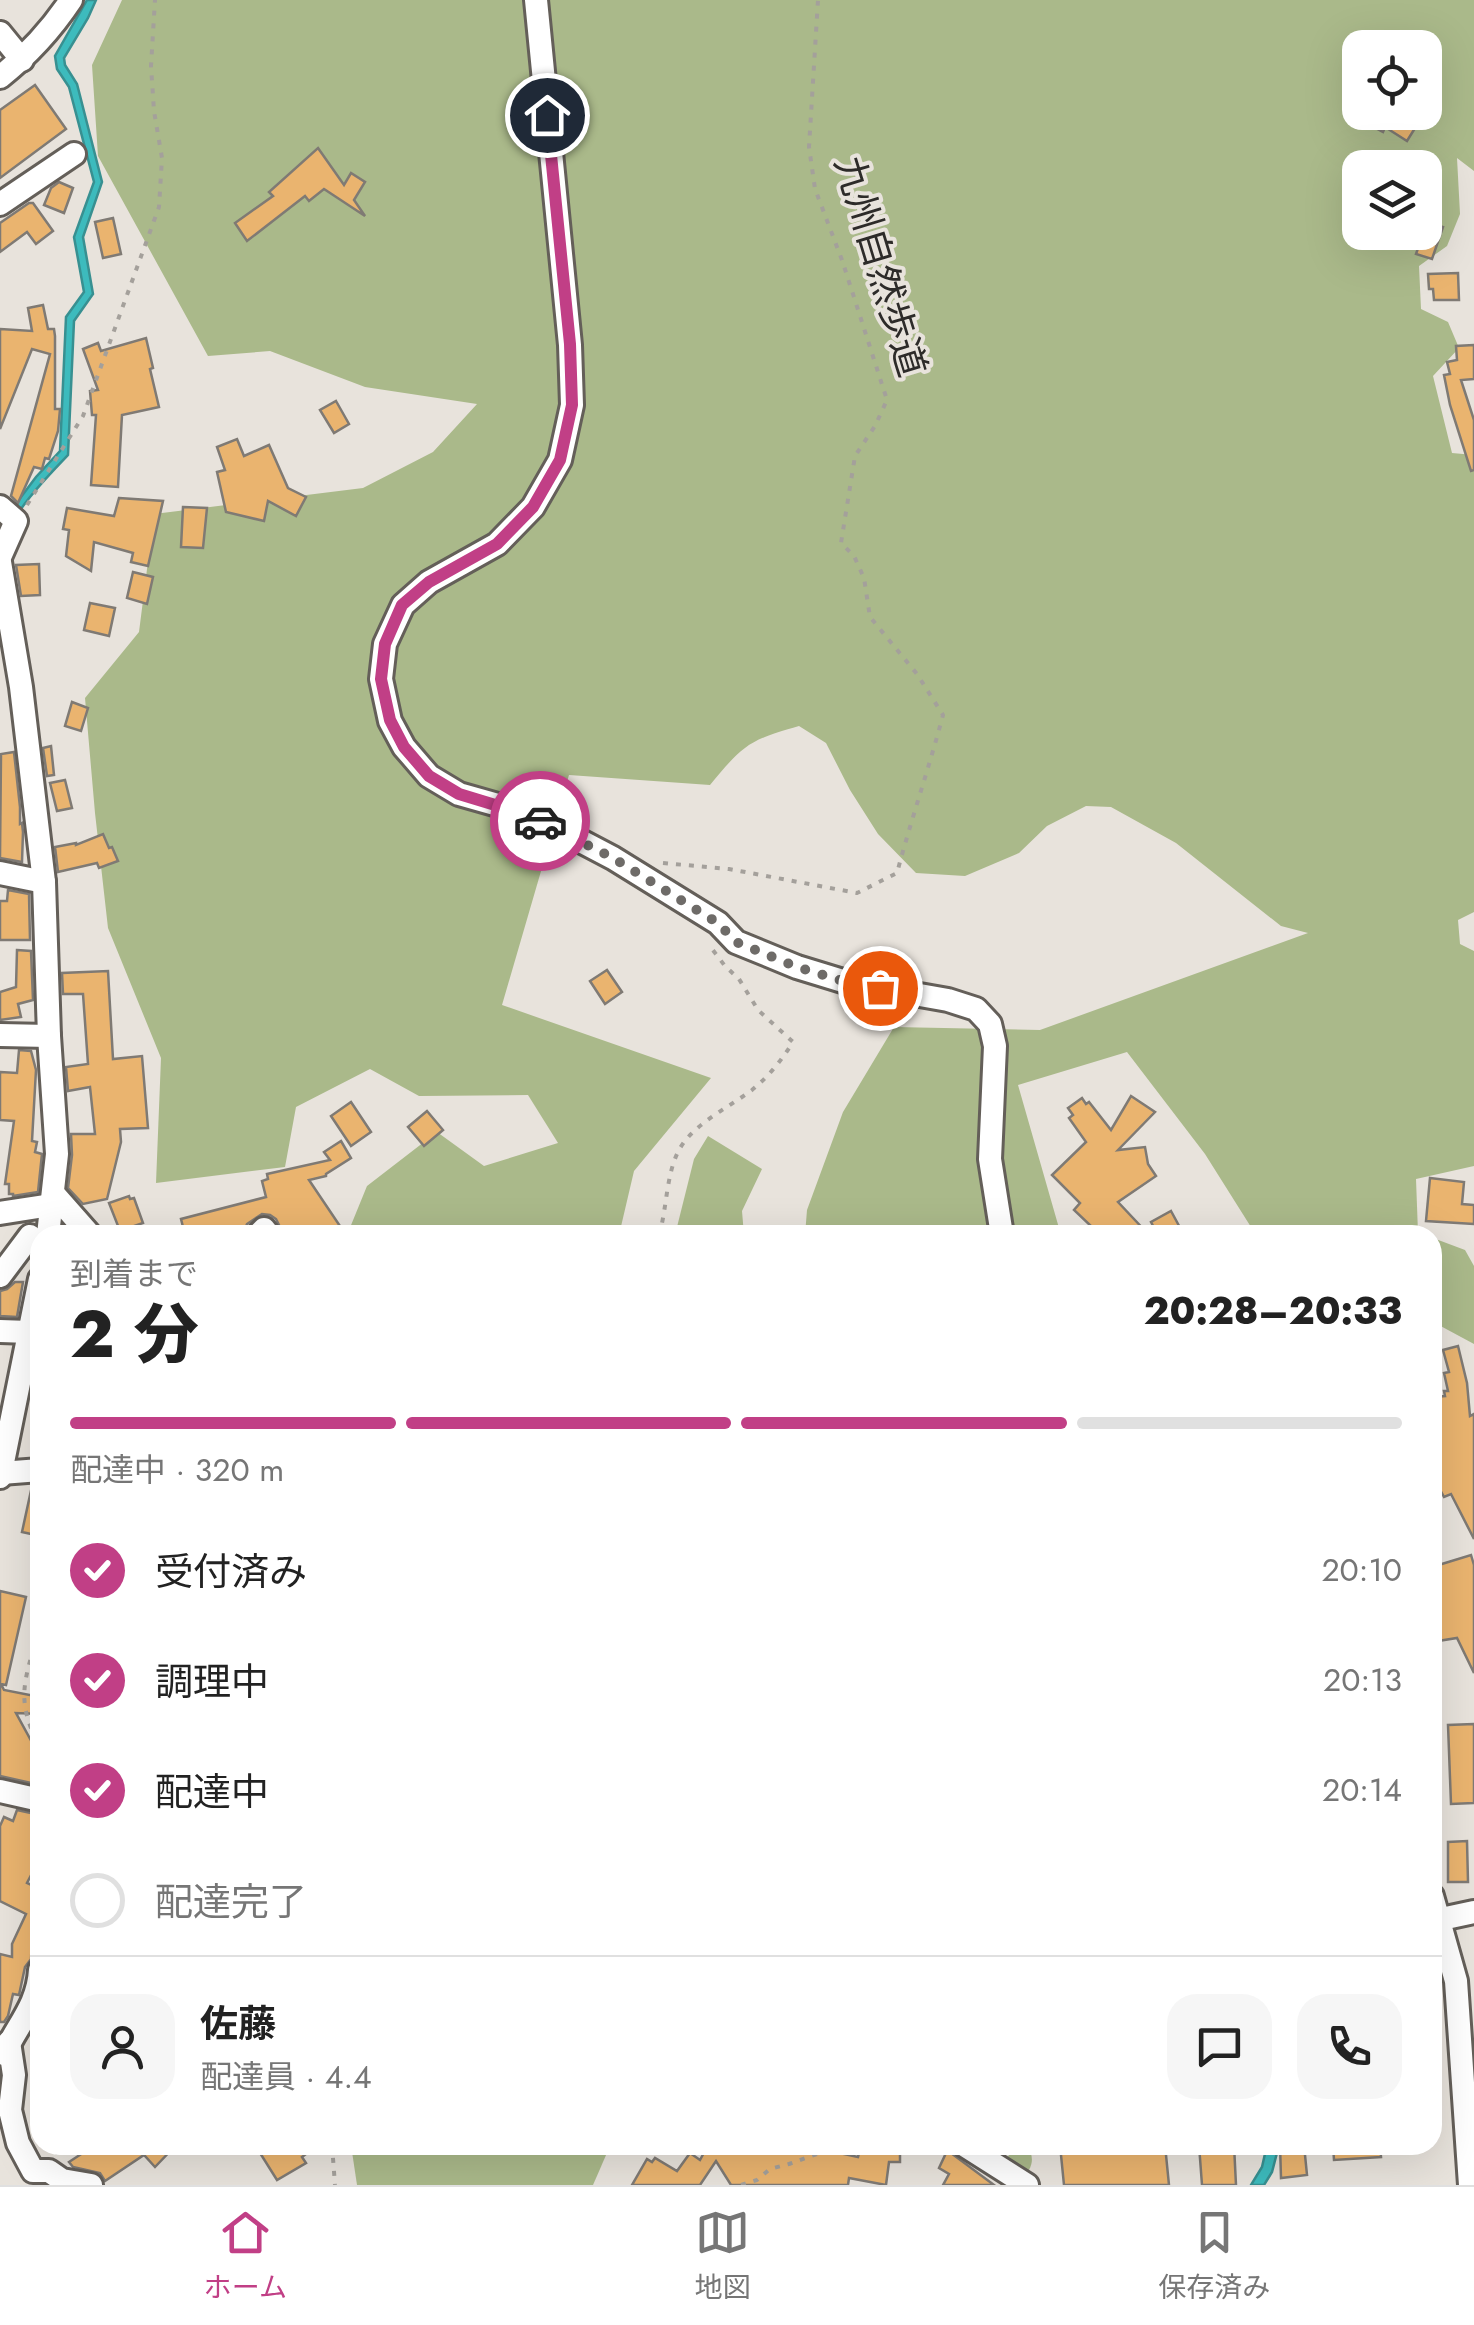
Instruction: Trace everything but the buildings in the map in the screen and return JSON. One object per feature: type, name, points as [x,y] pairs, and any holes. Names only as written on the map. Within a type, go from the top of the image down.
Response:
[{"type":"street","points":[[0,77],[22,60],[71,0]]},
{"type":"street","points":[[536,0],[570,344],[572,405],[560,460],[533,507],[497,544],[429,582],[402,605],[385,644],[381,679],[390,720],[404,747],[429,776],[459,794],[554,827],[613,858],[718,923],[736,942],[846,982],[976,1008],[990,1024],[995,1046],[990,1159],[1000,1225]]},
{"type":"street","points":[[0,34],[22,60]]},
{"type":"street","points":[[0,204],[74,154]]},
{"type":"street","points":[[8,514],[0,560],[10,687],[44,882],[58,1154],[49,1225]]},
{"type":"street","points":[[0,873],[44,882]]},
{"type":"street","points":[[0,1035],[49,1036]]},
{"type":"street","points":[[0,1213],[52,1199]]},
{"type":"street","points":[[52,1199],[79,1225]]},
{"type":"street","points":[[0,1276],[30,1236]]},
{"type":"street","points":[[0,1332],[30,1332],[0,1475],[30,1471]]},
{"type":"street","points":[[0,1790],[30,1798]]},
{"type":"street","points":[[1442,1919],[1474,1912]]},
{"type":"street","points":[[1442,1936],[1456,1981],[1469,2092],[1470,2185]]},
{"type":"street","points":[[30,2010],[5,2052],[14,2075],[10,2110],[18,2143],[34,2170],[90,2185]]},
{"type":"street","points":[[980,2155],[1028,2185]]},
{"type":"path","points":[[8,514],[83,416],[159,206],[162,158],[151,66],[155,0]]},
{"type":"path","name":"九州自然歩道","points":[[652,862],[729,869],[857,893],[897,873],[943,715],[918,674],[870,617],[864,578],[854,556],[842,543],[855,456],[887,400],[815,189],[809,147],[818,0]]},
{"type":"path","points":[[661,1225],[674,1162],[682,1145],[778,1066],[792,1042],[758,1010],[739,979],[712,949],[709,941],[718,923]]},
{"type":"path","points":[[30,1657],[23,1700],[30,1729]]},
{"type":"path","points":[[333,2155],[336,2185]]},
{"type":"path","points":[[741,2185],[757,2180],[770,2168],[814,2155]]},
{"type":"green space","points":[[122,0],[1474,0],[1474,171],[1457,158],[1460,214],[1447,246],[1442,250],[1442,150],[1342,150],[1342,250],[1441,250],[1419,266],[1421,309],[1448,322],[1459,348],[1433,376],[1452,453],[1474,455],[1474,912],[1458,920],[1460,944],[1474,951],[1474,1166],[1416,1179],[1418,1225],[1250,1225],[1205,1154],[1127,1052],[1018,1085],[1058,1225],[806,1225],[807,1210],[843,1112],[894,1027],[1040,1030],[1308,933],[1281,926],[1176,843],[1111,807],[1086,806],[1047,826],[1019,853],[965,876],[916,873],[878,834],[826,743],[799,726],[748,746],[710,785],[569,775],[502,1005],[711,1078],[634,1171],[621,1225],[351,1225],[367,1186],[437,1132],[484,1166],[558,1143],[528,1095],[419,1096],[370,1069],[296,1107],[285,1167],[156,1183],[161,1058],[108,928],[85,698],[139,632],[154,514],[363,488],[433,452],[477,404],[365,387],[270,351],[208,356],[98,156],[92,65]]},
{"type":"green space","points":[[708,1136],[762,1169],[742,1211],[743,1225],[678,1225],[694,1159]]},
{"type":"green space","points":[[1442,1241],[1465,1250],[1474,1266],[1474,1344],[1442,1327]]},
{"type":"green space","points":[[352,2155],[606,2155],[593,2185],[357,2185]]},
{"type":"green space","points":[[1009,2155],[1031,2155],[1032,2163],[1029,2170],[1020,2173],[1006,2159]]},
{"type":"water","points":[[87,0],[96,0],[64,58],[77,84],[102,182],[83,237],[93,294],[74,321],[68,455],[21,509],[0,546],[0,525],[60,451],[66,317],[84,292],[74,237],[94,182],[69,87],[57,69],[55,56]]},
{"type":"water","points":[[1265,2155],[1276,2155],[1264,2185],[1251,2185]]},
{"type":"way so far","points":[[540,821],[613,858],[718,923],[736,942],[797,967],[880,988]]},
{"type":"route","points":[[540,821],[459,794],[429,776],[404,747],[390,720],[381,679],[385,644],[402,605],[429,582],[497,544],[533,507],[560,460],[572,405],[570,344],[547,115]]}]
